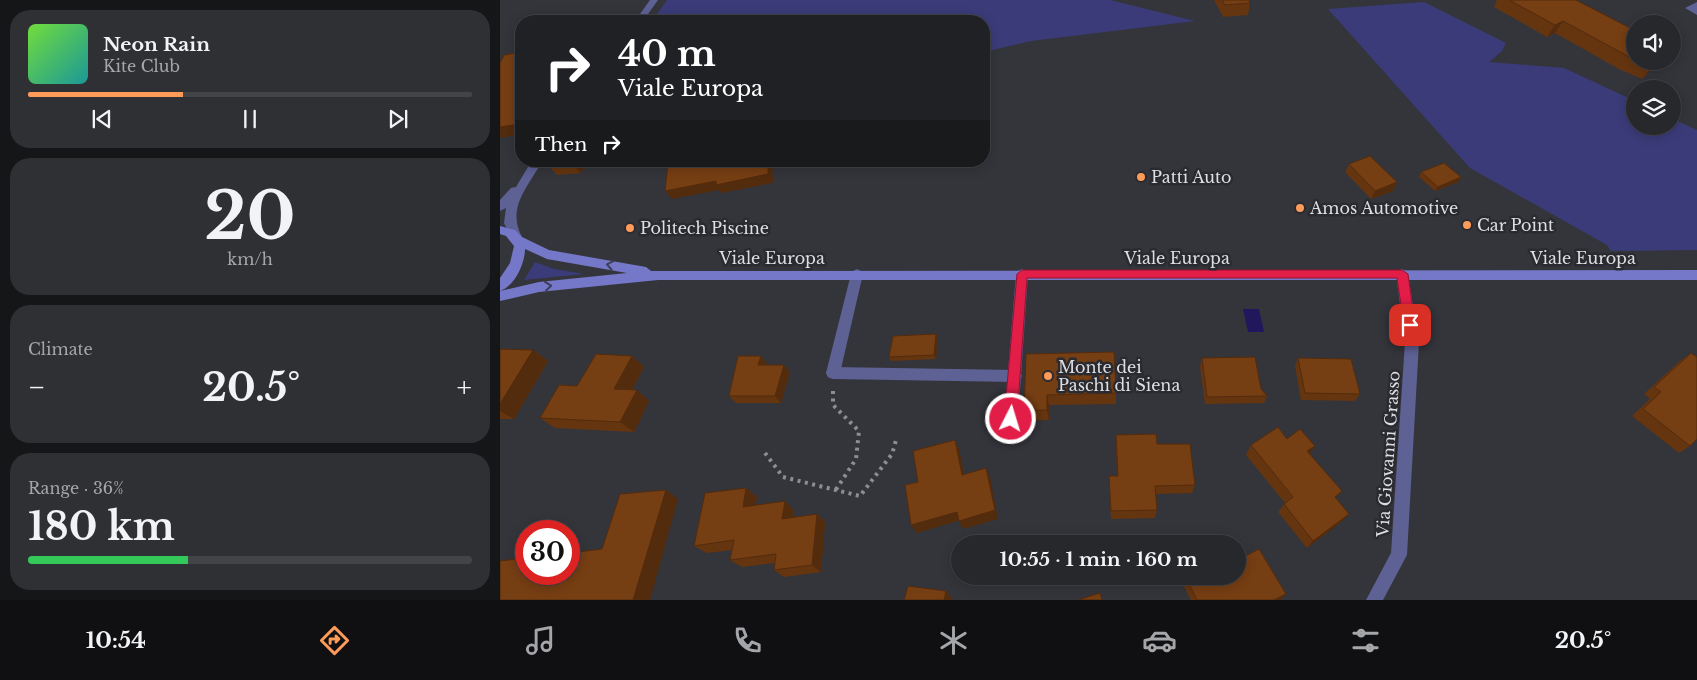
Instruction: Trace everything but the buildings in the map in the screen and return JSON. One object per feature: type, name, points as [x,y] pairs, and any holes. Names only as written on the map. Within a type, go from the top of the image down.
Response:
[{"type":"main road","points":[[500,230],[506,231],[517,239],[547,254],[658,275]]},
{"type":"main road","points":[[500,286],[515,268],[520,254],[517,239]]},
{"type":"main road","points":[[500,296],[539,287],[658,275]]},
{"type":"main road","name":"Viale Europa","points":[[658,275],[1697,275]]},
{"type":"street","points":[[643,15],[654,0]]},
{"type":"street","points":[[1697,5],[1689,8],[1697,12]]},
{"type":"street","points":[[500,207],[533,167]]},
{"type":"street","points":[[517,239],[510,223],[510,213],[516,198],[534,167]]},
{"type":"street","points":[[856,274],[834,373],[1015,376]]},
{"type":"street","points":[[1011,419],[1022,274]]},
{"type":"street","name":"Via Giovanni Grasso","points":[[1374,600],[1399,555],[1412,342],[1402,274]]},
{"type":"path","points":[[834,373],[833,405],[859,431],[856,459],[835,491]]},
{"type":"path","points":[[765,453],[783,477],[860,496],[892,454],[897,437]]},
{"type":"shaded area","points":[[667,0],[1110,0],[1195,21],[1031,41],[990,51],[990,15],[656,15]]},
{"type":"shaded area","points":[[1424,2],[1506,43],[1502,51],[1489,62],[1564,68],[1626,97],[1626,135],[1681,135],[1681,123],[1697,130],[1697,250],[1611,251],[1607,245],[1470,168],[1328,9]]},
{"type":"shaded area","points":[[535,262],[554,269],[584,274],[524,280]]},
{"type":"shaded area","points":[[1243,309],[1259,309],[1264,332],[1248,332]]},
{"type":"place","name":"Patti Auto","points":[[1141,177]]},
{"type":"place","name":"Amos Automotive","points":[[1300,208]]},
{"type":"place","name":"Car Point","points":[[1467,225]]},
{"type":"place","name":"Politech Piscine","points":[[630,228]]},
{"type":"place","name":"Monte dei Paschi di Siena","points":[[1048,376]]},
{"type":"route","points":[[1011,419],[1022,274],[1402,274],[1410,325]]}]
